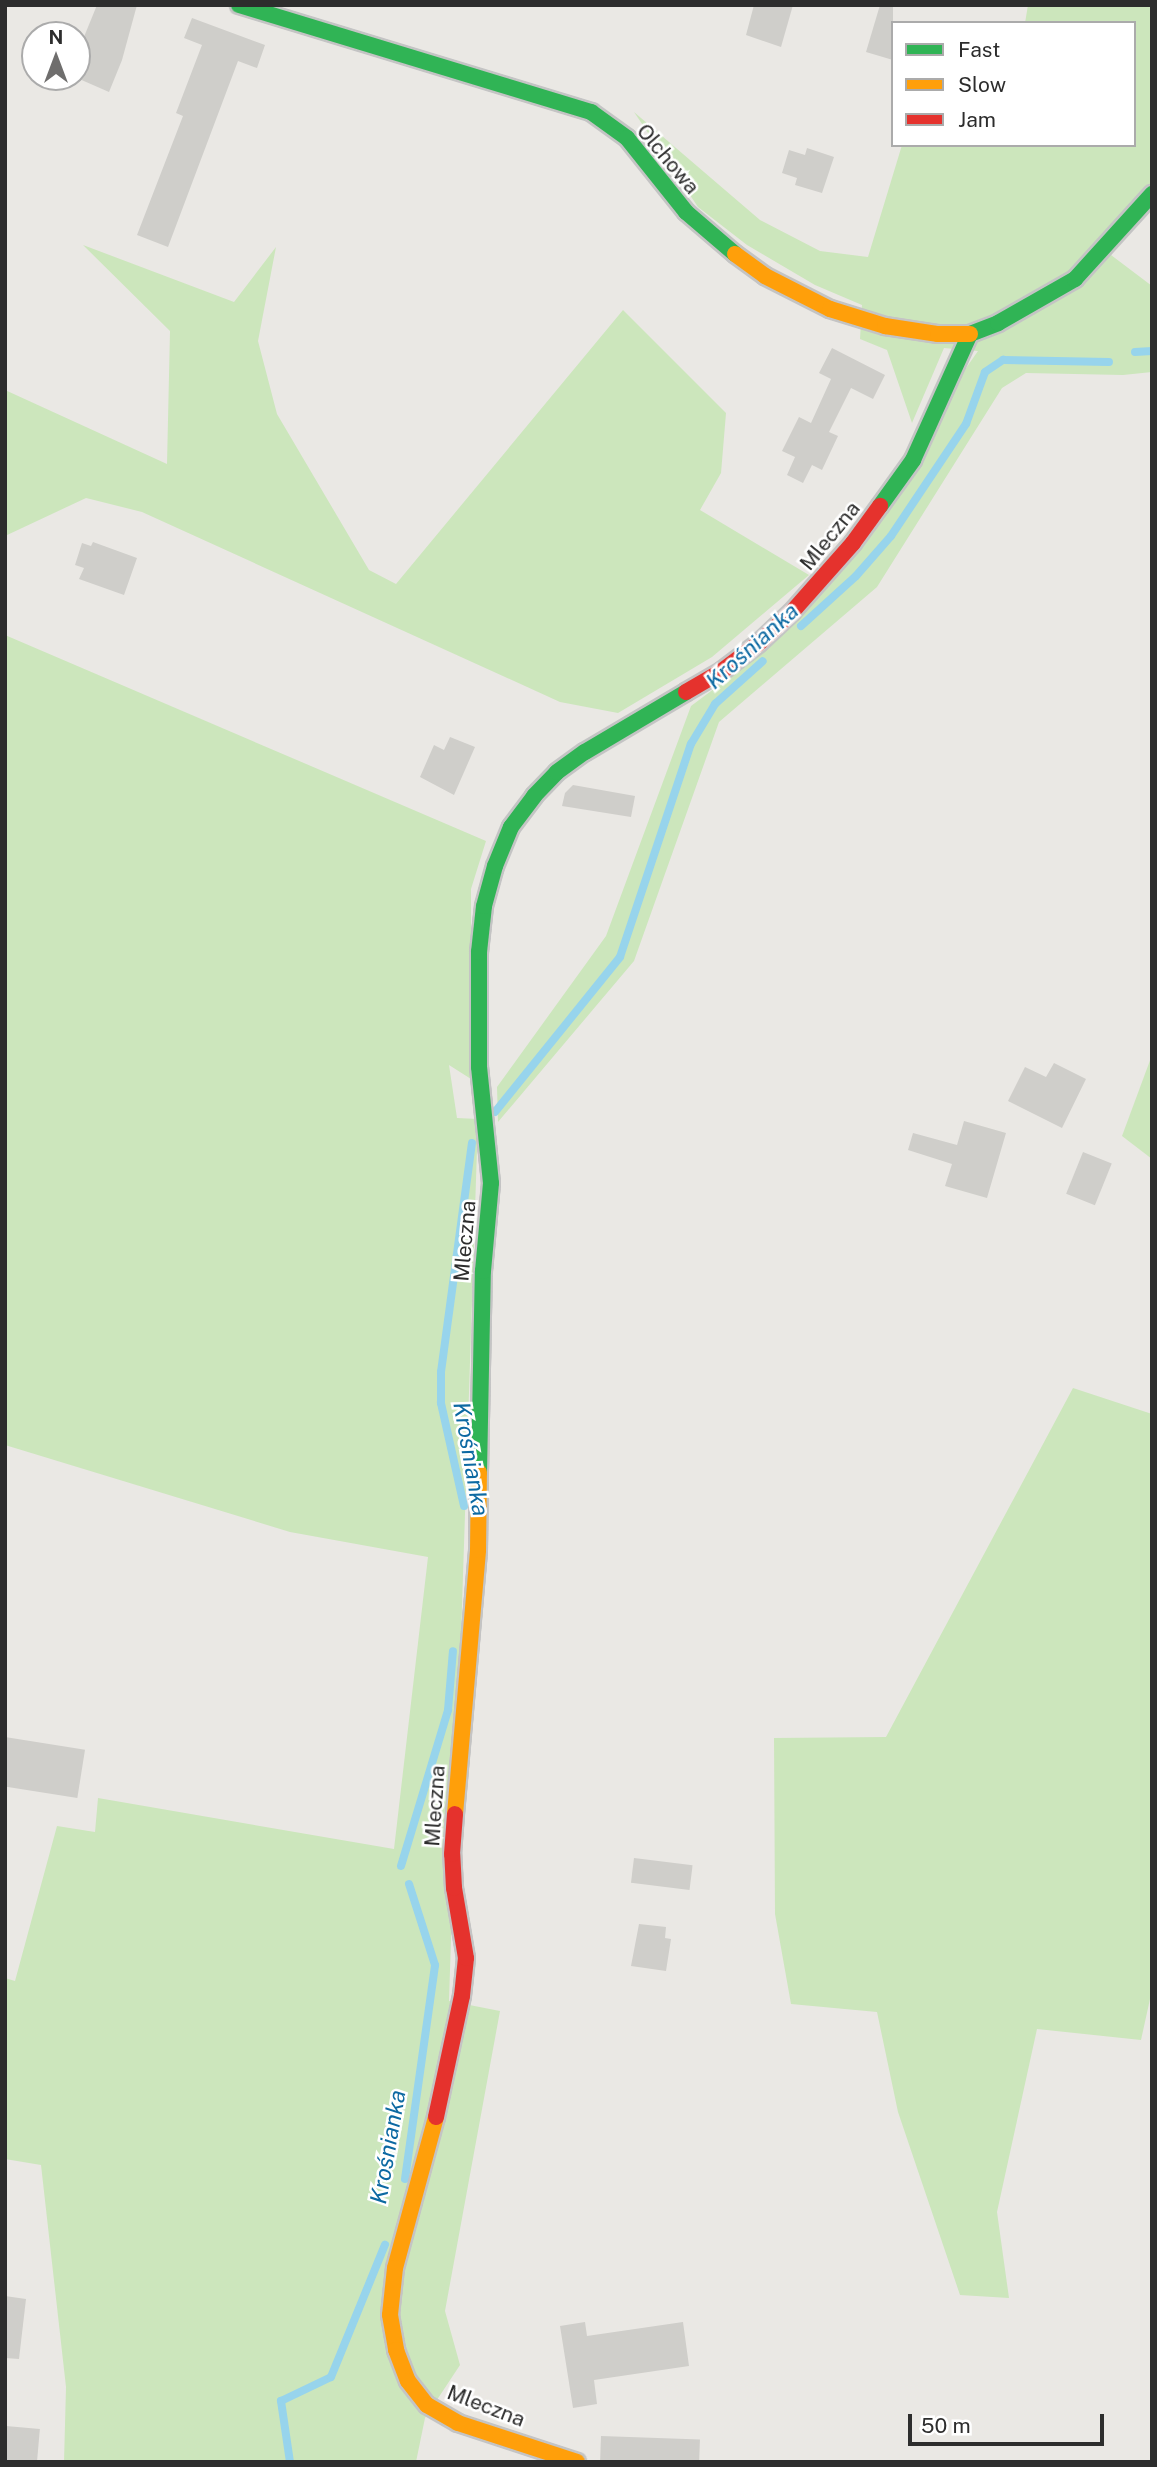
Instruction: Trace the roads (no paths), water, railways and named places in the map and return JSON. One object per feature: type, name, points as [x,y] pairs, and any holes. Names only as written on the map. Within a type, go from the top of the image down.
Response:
[{"type":"street","name":"Olchowa","points":[[239,5],[592,112],[627,138],[655,169],[686,212],[710,236],[765,276],[830,309],[885,326],[938,334],[970,334]]},
{"type":"street","points":[[970,334],[999,323],[1075,279],[1152,194]]},
{"type":"street","name":"Mleczna","points":[[577,2462],[458,2423],[427,2405],[408,2381],[396,2350],[390,2315],[395,2268],[428,2155],[461,1996],[466,1958],[454,1888],[452,1854],[478,1550],[482,1271],[491,1183],[479,1067],[479,951],[484,906],[495,866],[511,827],[557,772],[627,726],[722,671],[759,643],[792,612],[853,544],[913,460],[970,334]]},
{"type":"waterway","name":"Krośnianka","points":[[1135,352],[1152,351]]},
{"type":"waterway","name":"Krośnianka","points":[[801,626],[856,576],[891,536],[966,424],[985,372],[1003,360],[1109,362]]},
{"type":"waterway","name":"Krośnianka","points":[[495,1112],[620,957],[691,744],[715,704],[763,661]]},
{"type":"waterway","name":"Krośnianka","points":[[464,1506],[441,1403],[441,1372],[472,1143]]},
{"type":"waterway","name":"Krośnianka","points":[[401,1866],[448,1710],[453,1651]]},
{"type":"waterway","name":"Krośnianka","points":[[405,2179],[435,1965],[409,1884]]},
{"type":"waterway","name":"Krośnianka","points":[[290,2462],[281,2401],[331,2377],[385,2245]]}]
